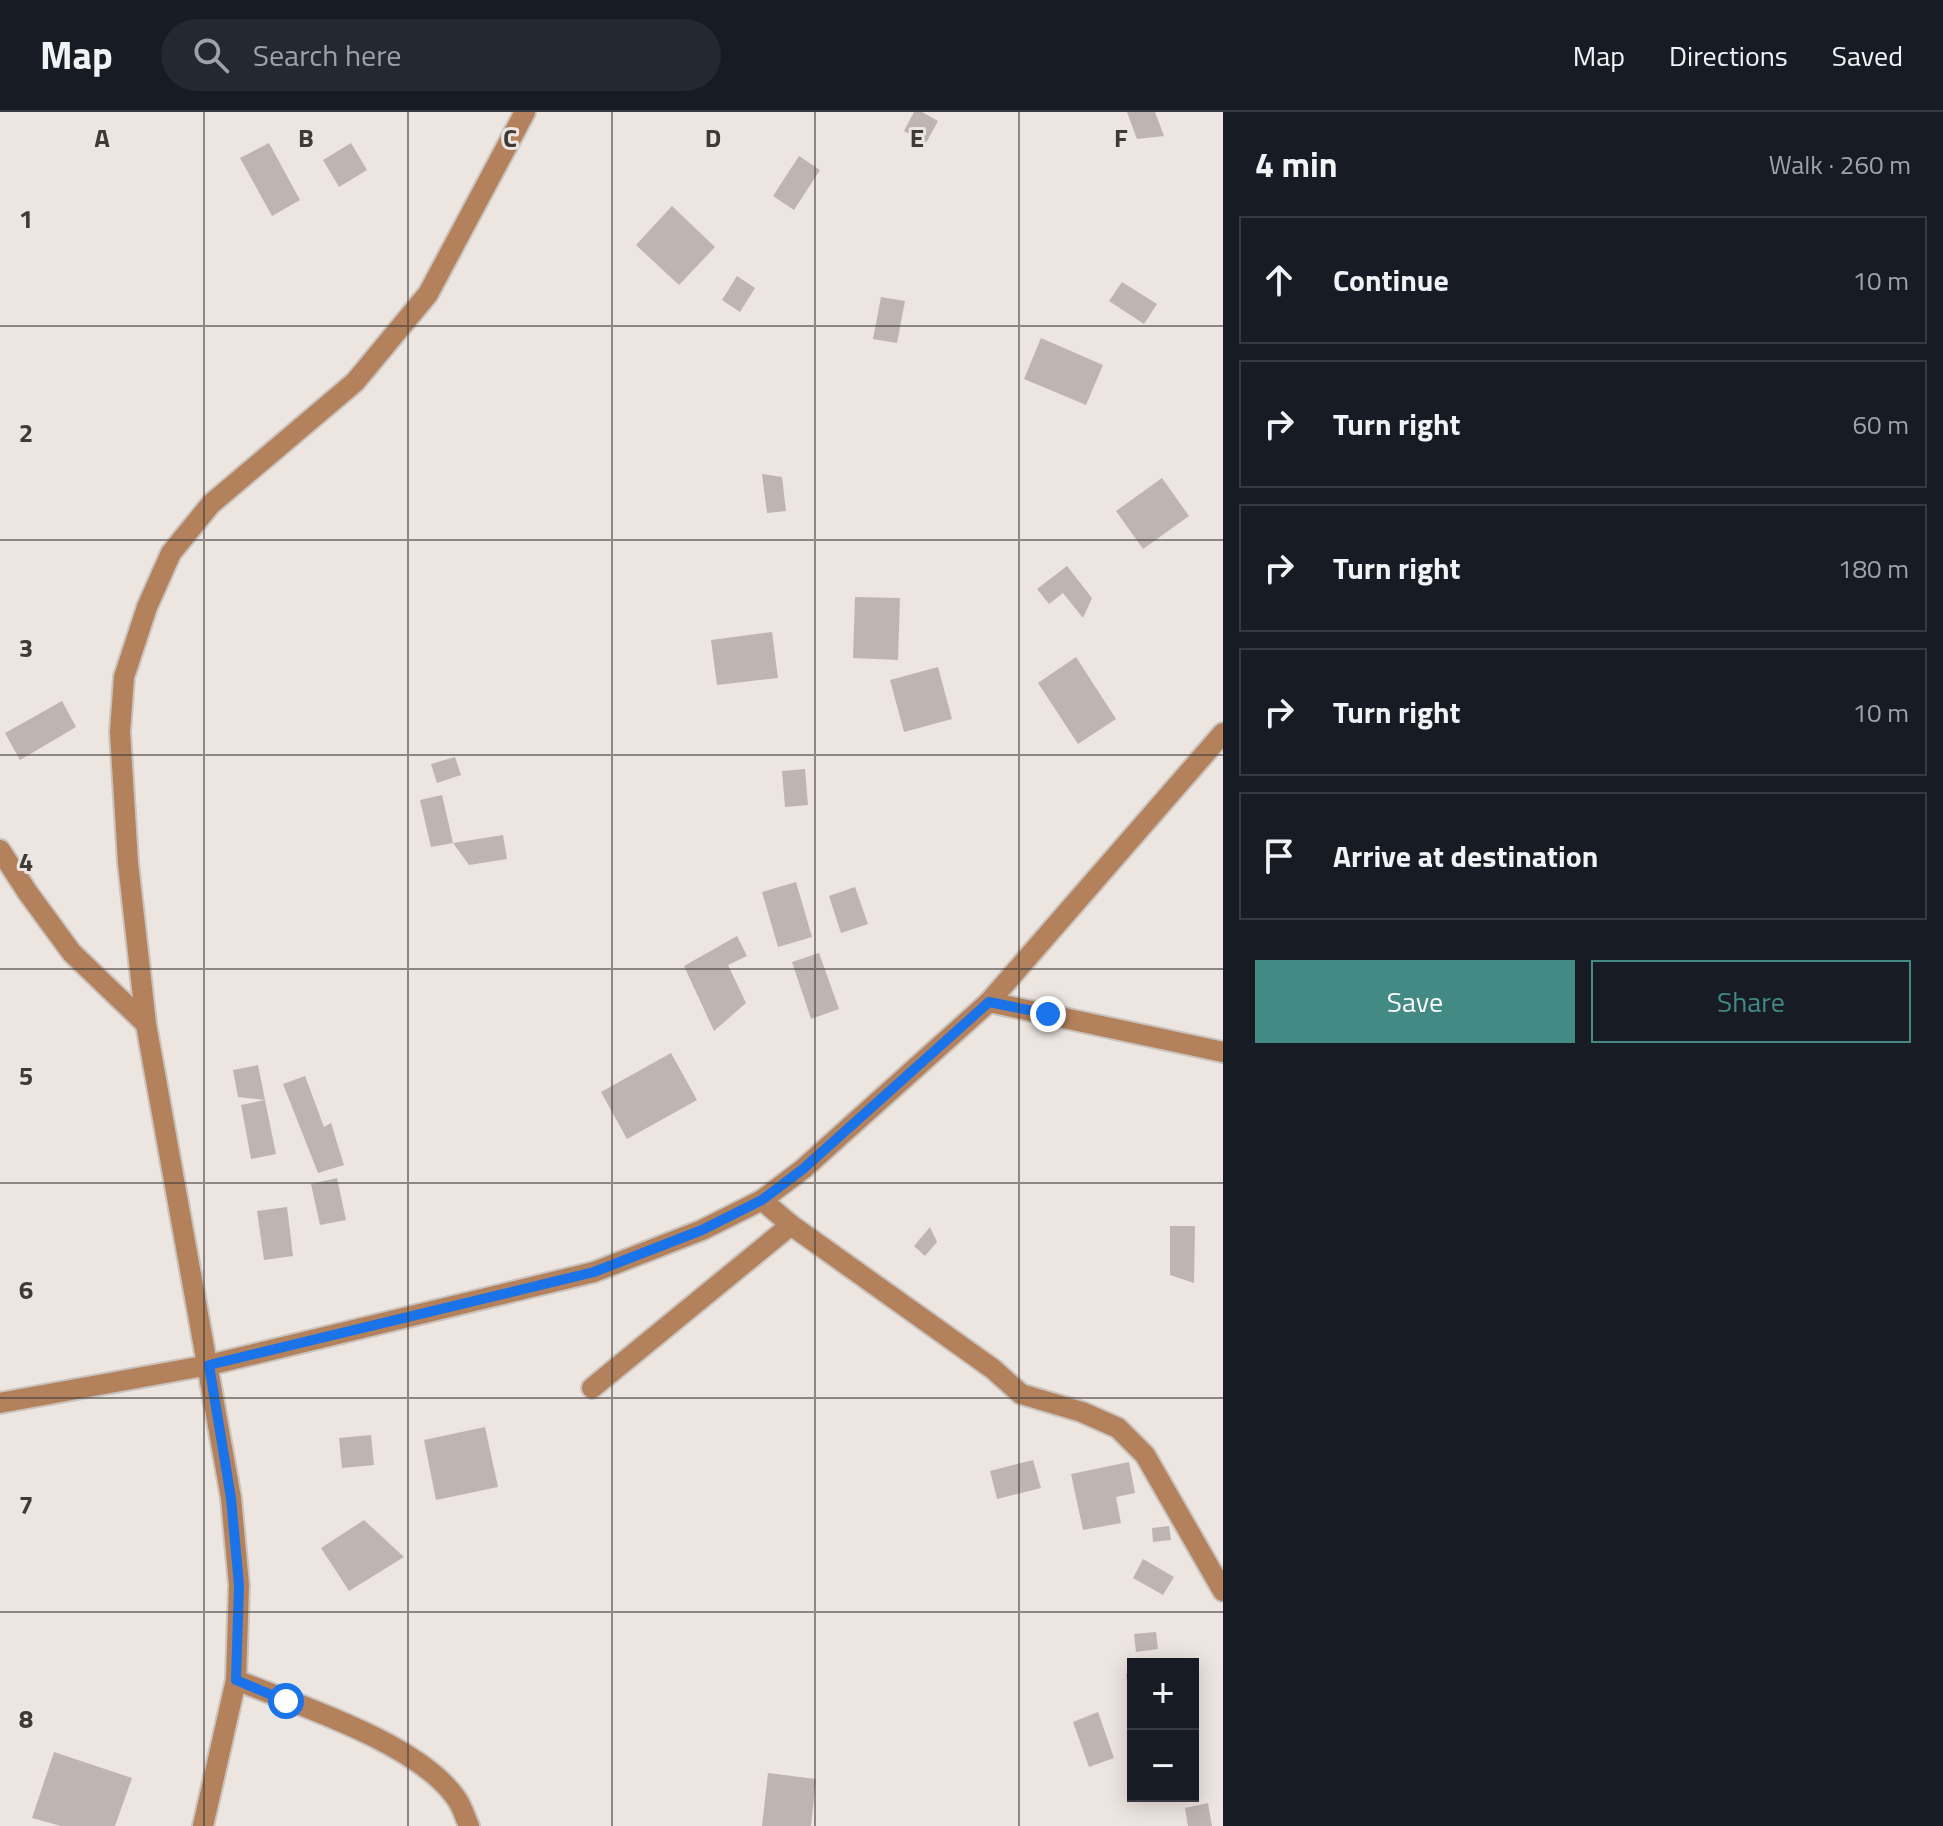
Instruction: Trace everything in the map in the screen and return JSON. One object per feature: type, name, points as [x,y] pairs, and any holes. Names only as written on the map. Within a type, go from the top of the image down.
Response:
[{"type":"street","points":[[203,1826],[236,1680],[238,1570],[231,1498],[209,1365],[146,1024],[128,863],[120,732],[124,677],[147,607],[171,553],[211,504],[355,382],[428,294],[525,112]]},
{"type":"street","points":[[0,1403],[209,1365],[594,1272],[702,1230],[762,1200],[803,1169],[989,1002],[1223,733]]},
{"type":"street","points":[[0,850],[72,953],[146,1024]]},
{"type":"street","points":[[989,1002],[1223,1052]]},
{"type":"street","points":[[762,1200],[791,1225],[993,1369],[1021,1394],[1082,1412],[1118,1428],[1145,1455],[1223,1591]]},
{"type":"street","points":[[592,1388],[791,1225]]},
{"type":"street","points":[[236,1680],[362,1731],[426,1767],[457,1798],[469,1826]]},
{"type":"building","points":[[914,112],[922,112],[938,121],[926,143],[904,131]]},
{"type":"building","points":[[1127,112],[1155,112],[1164,136],[1137,139]]},
{"type":"building","points":[[269,143],[300,200],[272,216],[240,158]]},
{"type":"building","points":[[351,143],[367,170],[339,187],[323,160]]},
{"type":"building","points":[[799,156],[820,170],[794,210],[773,196]]},
{"type":"building","points":[[672,206],[715,247],[679,285],[636,245]]},
{"type":"building","points":[[737,276],[755,288],[740,312],[722,300]]},
{"type":"building","points":[[1122,282],[1157,304],[1144,324],[1109,301]]},
{"type":"building","points":[[881,297],[905,301],[897,343],[873,339]]},
{"type":"building","points":[[1041,338],[1103,365],[1086,405],[1024,379]]},
{"type":"building","points":[[762,474],[782,477],[786,511],[767,513]]},
{"type":"building","points":[[1162,478],[1189,516],[1143,549],[1116,511]]},
{"type":"building","points":[[1067,566],[1092,598],[1083,618],[1063,593],[1049,604],[1037,589]]},
{"type":"building","points":[[855,597],[900,598],[898,660],[853,658]]},
{"type":"building","points":[[772,632],[778,678],[717,685],[711,640]]},
{"type":"building","points":[[1076,657],[1116,719],[1078,744],[1038,683]]},
{"type":"building","points":[[938,667],[952,719],[904,732],[890,680]]},
{"type":"building","points":[[62,701],[76,727],[20,760],[5,733]]},
{"type":"building","points":[[455,757],[461,775],[437,783],[431,764]]},
{"type":"building","points":[[805,769],[808,805],[785,807],[782,771]]},
{"type":"building","points":[[442,795],[453,843],[431,847],[420,800]]},
{"type":"building","points":[[503,835],[507,859],[469,865],[453,843]]},
{"type":"building","points":[[796,882],[812,937],[778,947],[762,892]]},
{"type":"building","points":[[855,887],[868,924],[841,933],[829,896]]},
{"type":"building","points":[[737,936],[747,956],[728,965],[746,1003],[714,1031],[684,966]]},
{"type":"building","points":[[819,953],[839,1009],[811,1019],[792,962]]},
{"type":"building","points":[[671,1053],[697,1100],[627,1139],[601,1092]]},
{"type":"building","points":[[258,1065],[265,1100],[238,1097],[233,1070]]},
{"type":"building","points":[[305,1076],[324,1127],[331,1123],[344,1165],[318,1173],[283,1084]]},
{"type":"building","points":[[265,1100],[276,1154],[251,1159],[241,1105]]},
{"type":"building","points":[[337,1178],[346,1220],[320,1225],[311,1184]]},
{"type":"building","points":[[287,1207],[293,1256],[264,1260],[257,1211]]},
{"type":"building","points":[[1170,1226],[1195,1226],[1194,1283],[1170,1275]]},
{"type":"building","points":[[930,1227],[937,1242],[925,1256],[914,1246]]},
{"type":"building","points":[[485,1427],[498,1487],[436,1500],[424,1440]]},
{"type":"building","points":[[371,1435],[374,1465],[342,1468],[339,1438]]},
{"type":"building","points":[[1033,1460],[1041,1488],[997,1499],[990,1471]]},
{"type":"building","points":[[1129,1462],[1135,1493],[1116,1497],[1121,1523],[1083,1530],[1071,1474]]},
{"type":"building","points":[[364,1520],[404,1557],[349,1591],[321,1548]]},
{"type":"building","points":[[1169,1526],[1171,1540],[1153,1542],[1152,1528]]},
{"type":"building","points":[[1143,1559],[1174,1577],[1163,1595],[1133,1578]]},
{"type":"building","points":[[1156,1632],[1158,1649],[1136,1652],[1134,1634]]},
{"type":"building","points":[[1098,1712],[1114,1758],[1089,1767],[1073,1722]]},
{"type":"building","points":[[54,1752],[132,1778],[115,1826],[61,1826],[32,1818]]},
{"type":"building","points":[[768,1773],[816,1779],[811,1826],[762,1826]]},
{"type":"building","points":[[1208,1803],[1212,1826],[1188,1826],[1185,1808]]},
{"type":"route","points":[[286,1701],[236,1680],[239,1585],[231,1498],[209,1365],[594,1272],[702,1230],[762,1200],[803,1169],[989,1002],[1048,1014]]}]
